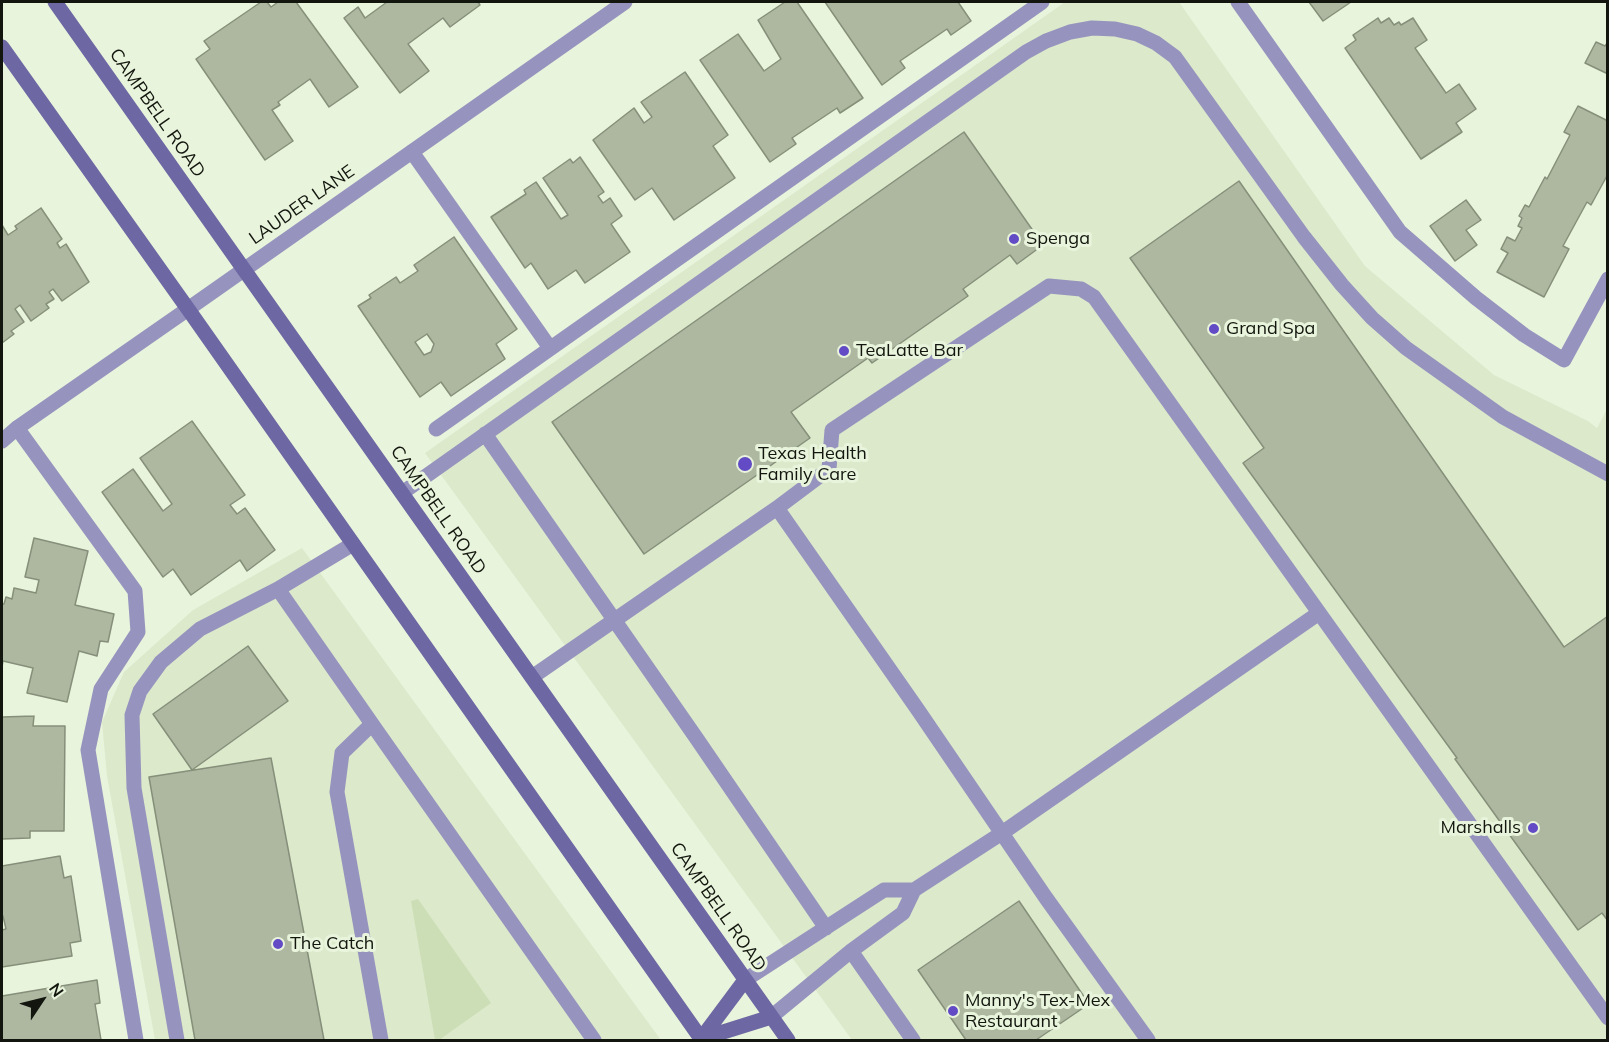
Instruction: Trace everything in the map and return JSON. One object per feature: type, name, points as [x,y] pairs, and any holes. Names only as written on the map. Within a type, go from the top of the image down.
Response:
[{"type":"main road","name":"CAMPBELL ROAD","points":[[55,2],[788,1041]]},
{"type":"main road","points":[[2,47],[189,309],[701,1040]]},
{"type":"main road","points":[[701,1040],[745,980]]},
{"type":"main road","points":[[701,1040],[771,1017]]},
{"type":"street","name":"LAUDER LANE","points":[[2,441],[17,428],[625,2]]},
{"type":"street","points":[[436,429],[1042,2]]},
{"type":"street","points":[[1238,2],[1400,232],[1476,298],[1524,335],[1564,360],[1608,279]]},
{"type":"street","points":[[402,493],[1026,52],[1070,32],[1092,28],[1115,29],[1137,34],[1156,43],[1174,57],[1329,269],[1372,318],[1406,348],[1503,417],[1608,474]]},
{"type":"street","points":[[412,152],[550,348]]},
{"type":"street","points":[[532,677],[777,508],[829,469],[832,430],[1049,286],[1081,290],[1094,297],[1608,1018]]},
{"type":"street","points":[[17,428],[135,591],[138,632],[101,689],[88,750],[136,1041]]},
{"type":"street","points":[[485,435],[697,739],[825,928]]},
{"type":"street","points":[[777,508],[1046,898],[1148,1041]]},
{"type":"street","points":[[177,1041],[134,788],[132,715],[140,692],[161,662],[200,629],[278,589],[353,544]]},
{"type":"street","points":[[278,589],[594,1041]]},
{"type":"street","points":[[771,1017],[851,951],[903,913],[914,890],[1002,833],[1319,613]]},
{"type":"street","points":[[372,724],[342,753],[337,792],[381,1041]]},
{"type":"street","points":[[745,980],[884,890],[914,890]]},
{"type":"street","points":[[851,951],[913,1041]]},
{"type":"shaded area","points":[[1065,2],[1179,2],[1365,266],[1494,375],[1588,421],[1597,428],[1607,409],[1607,1040],[852,1040],[425,453]]},
{"type":"shaded area","points":[[302,548],[661,1040],[155,1040],[107,776],[102,722],[124,672],[193,610]]},
{"type":"shaded area","points":[[418,899],[491,1003],[439,1040],[435,1040],[411,901]]},
{"type":"building","points":[[261,2],[267,2],[271,7],[278,2],[296,2],[358,87],[329,107],[310,79],[278,102],[280,105],[272,110],[293,141],[265,160],[196,59],[210,49],[204,41]]},
{"type":"building","points":[[387,2],[478,2],[480,5],[450,27],[443,18],[408,44],[429,71],[400,93],[344,18],[358,7],[365,18]]},
{"type":"building","points":[[785,2],[797,2],[863,98],[840,113],[837,108],[792,138],[796,144],[770,162],[700,60],[738,34],[764,71],[781,59],[758,20]]},
{"type":"building","points":[[825,2],[958,2],[971,21],[951,35],[947,29],[900,61],[905,68],[882,85]]},
{"type":"building","points":[[1309,2],[1351,2],[1323,21]]},
{"type":"building","points":[[1378,18],[1381,23],[1389,18],[1394,25],[1399,22],[1401,25],[1413,18],[1427,40],[1415,48],[1446,93],[1459,84],[1476,109],[1456,123],[1462,132],[1421,159],[1345,48],[1356,40],[1353,35]]},
{"type":"building","points":[[1596,42],[1605,46],[1608,42],[1608,74],[1585,63]]},
{"type":"building","points":[[685,72],[728,135],[713,146],[735,178],[674,220],[652,188],[635,200],[593,140],[634,108],[644,123],[652,117],[641,102]]},
{"type":"building","points":[[1578,106],[1608,121],[1608,174],[1591,205],[1587,202],[1563,246],[1569,249],[1544,297],[1497,272],[1508,253],[1501,249],[1507,237],[1515,241],[1522,228],[1518,226],[1522,218],[1519,216],[1525,205],[1529,207],[1545,177],[1547,179],[1570,135],[1564,132]]},
{"type":"building","points":[[964,132],[1043,245],[1017,264],[1010,255],[963,289],[968,296],[872,363],[868,358],[791,412],[810,438],[644,554],[552,422]]},
{"type":"building","points":[[580,157],[604,192],[598,196],[603,203],[610,198],[622,216],[611,224],[630,252],[585,283],[576,270],[548,289],[531,263],[525,268],[491,217],[526,194],[524,190],[536,182],[561,219],[568,215],[543,178],[570,159],[573,163]]},
{"type":"building","points":[[1239,181],[1564,647],[1608,616],[1608,921],[1602,913],[1578,930],[1455,759],[1457,758],[1243,463],[1264,448],[1130,258]]},
{"type":"building","points":[[1466,200],[1481,220],[1466,230],[1477,245],[1455,261],[1430,226]]},
{"type":"building","points":[[41,208],[62,239],[57,243],[60,248],[66,244],[89,282],[62,301],[53,289],[49,292],[54,299],[46,304],[49,308],[31,321],[20,305],[15,309],[24,322],[11,331],[14,334],[2,343],[2,225],[8,235],[17,229],[15,226]]},
{"type":"building","points":[[454,237],[517,329],[496,344],[505,359],[451,396],[441,382],[420,397],[358,306],[371,298],[369,295],[396,277],[400,283],[418,271],[414,265]],"holes":[[[427,334],[434,344],[431,352],[424,355],[415,342]]]},
{"type":"building","points":[[192,421],[245,495],[230,505],[237,514],[245,508],[275,550],[247,571],[240,560],[191,595],[173,569],[163,577],[102,492],[133,469],[163,511],[172,504],[140,458]]},
{"type":"building","points":[[34,538],[88,551],[75,605],[114,614],[108,642],[100,641],[97,656],[79,651],[67,702],[27,693],[33,668],[3,661],[2,667],[2,604],[6,597],[12,599],[14,588],[36,593],[39,580],[25,577]]},
{"type":"building","points":[[248,646],[288,701],[192,770],[153,714]]},
{"type":"building","points":[[34,716],[33,726],[65,726],[64,831],[30,831],[30,838],[2,839],[2,717]]},
{"type":"building","points":[[271,758],[324,1040],[195,1040],[149,777]]},
{"type":"building","points":[[60,856],[64,878],[71,876],[81,941],[70,943],[72,956],[2,967],[2,930],[6,929],[2,917],[2,866]]},
{"type":"building","points":[[1019,901],[1089,1004],[1036,1040],[966,1040],[918,970]]},
{"type":"building","points":[[97,980],[100,1003],[95,1004],[101,1040],[2,1040],[2,996]]},
{"type":"place","name":"Spenga","points":[[1014,239]]},
{"type":"place","name":"Grand Spa","points":[[1214,329]]},
{"type":"place","name":"TeaLatte Bar","points":[[844,351]]},
{"type":"place","name":"Texas Health Family Care","points":[[745,464]]},
{"type":"place","name":"Marshalls","points":[[1533,828]]},
{"type":"place","name":"The Catch","points":[[278,944]]},
{"type":"place","name":"Manny's Tex-Mex Restaurant","points":[[953,1011]]}]
